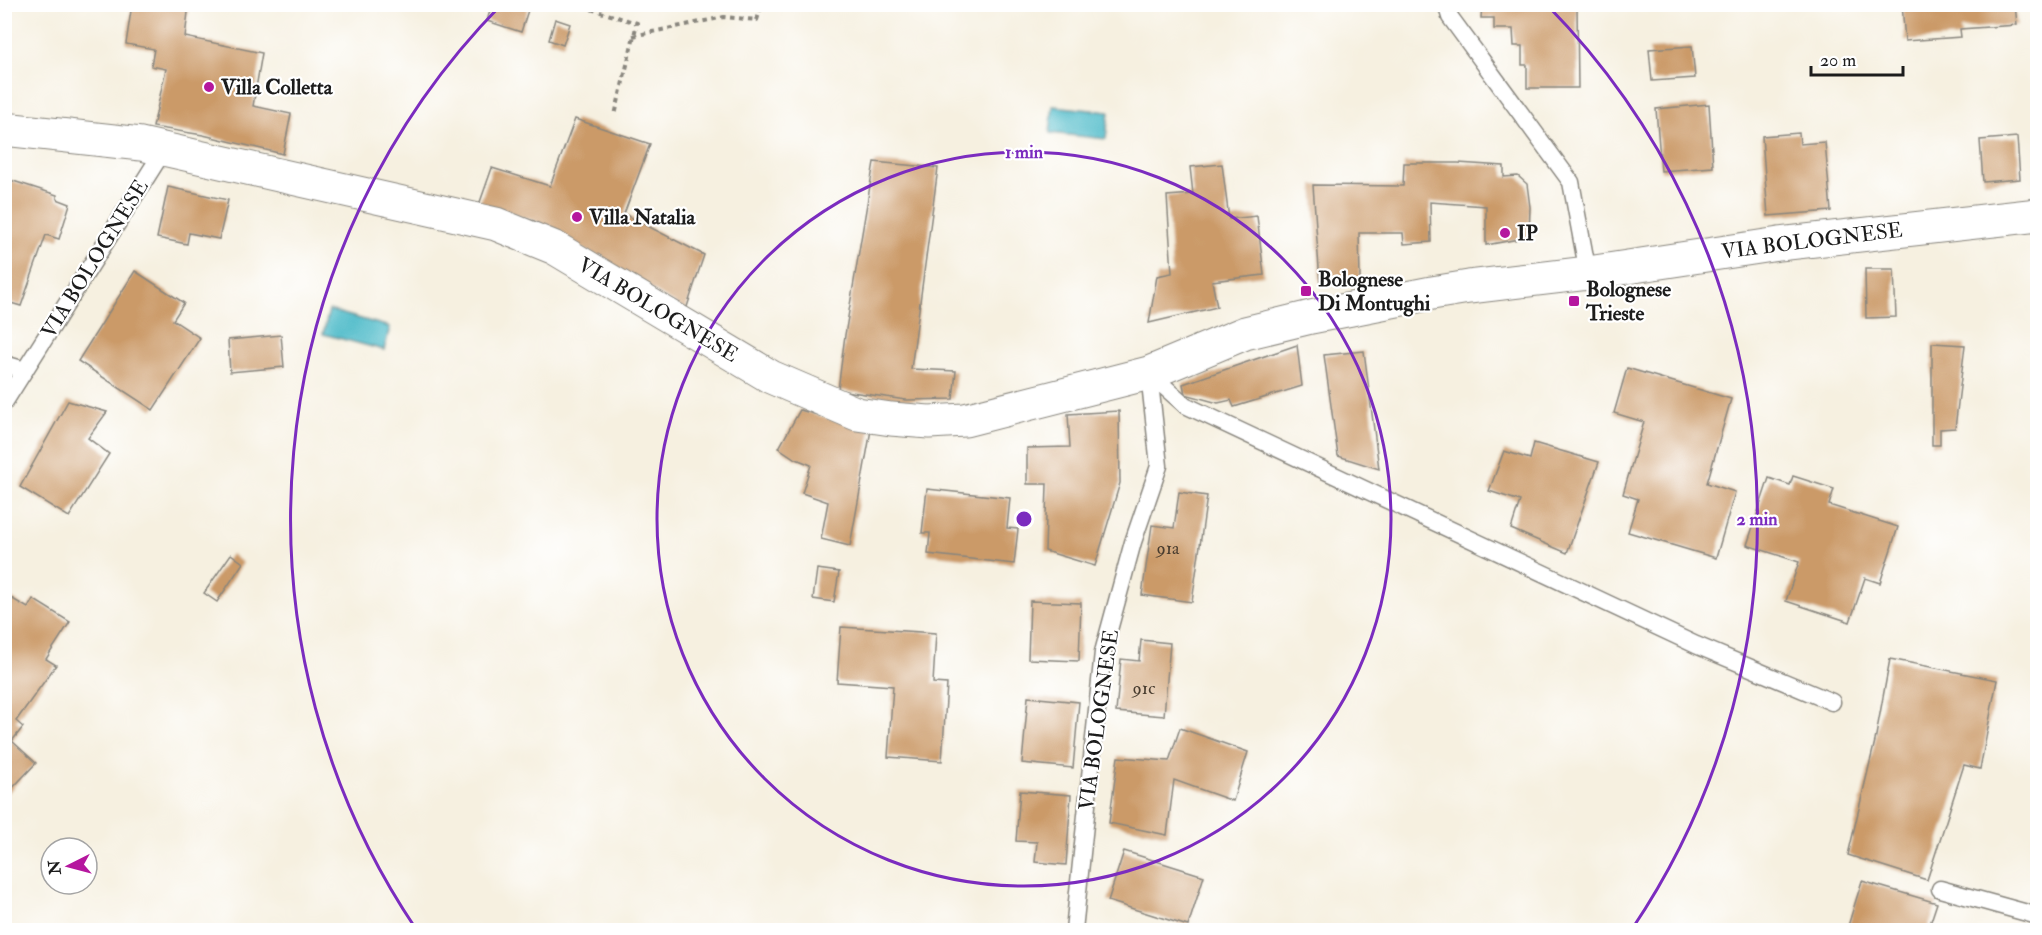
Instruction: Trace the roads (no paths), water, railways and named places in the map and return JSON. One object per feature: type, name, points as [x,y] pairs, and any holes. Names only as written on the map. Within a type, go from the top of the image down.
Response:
[{"type":"main road","name":"VIA BOLOGNESE","points":[[4,129],[165,148],[496,224],[555,248],[771,377],[857,414],[930,422],[965,420],[1149,373],[1245,333],[1311,316],[1469,287],[1588,273],[1779,244],[2037,215]]},
{"type":"lane","points":[[1446,4],[1450,17],[1571,182],[1588,273]]},
{"type":"lane","name":"VIA BOLOGNESE","points":[[4,403],[165,148]]},
{"type":"lane","points":[[4,364],[25,370]]},
{"type":"lane","points":[[1149,373],[1185,405],[1696,645],[1832,702]]},
{"type":"lane","name":"VIA BOLOGNESE","points":[[1074,930],[1103,652],[1133,542],[1159,466],[1149,373]]},
{"type":"lane","points":[[1940,889],[2037,916]]},
{"type":"water","points":[[1053,106],[1109,112],[1106,139],[1050,133]]},
{"type":"water","points":[[329,310],[390,327],[384,350],[323,334]]},
{"type":"place","name":"Villa Colletta","points":[[209,87]]},
{"type":"place","name":"Villa Natalia","points":[[577,217]]},
{"type":"place","name":"IP","points":[[1505,233]]},
{"type":"place","name":"Bolognese Di Montughi","points":[[1306,291]]},
{"type":"place","name":"Bolognese Trieste","points":[[1574,301]]}]
